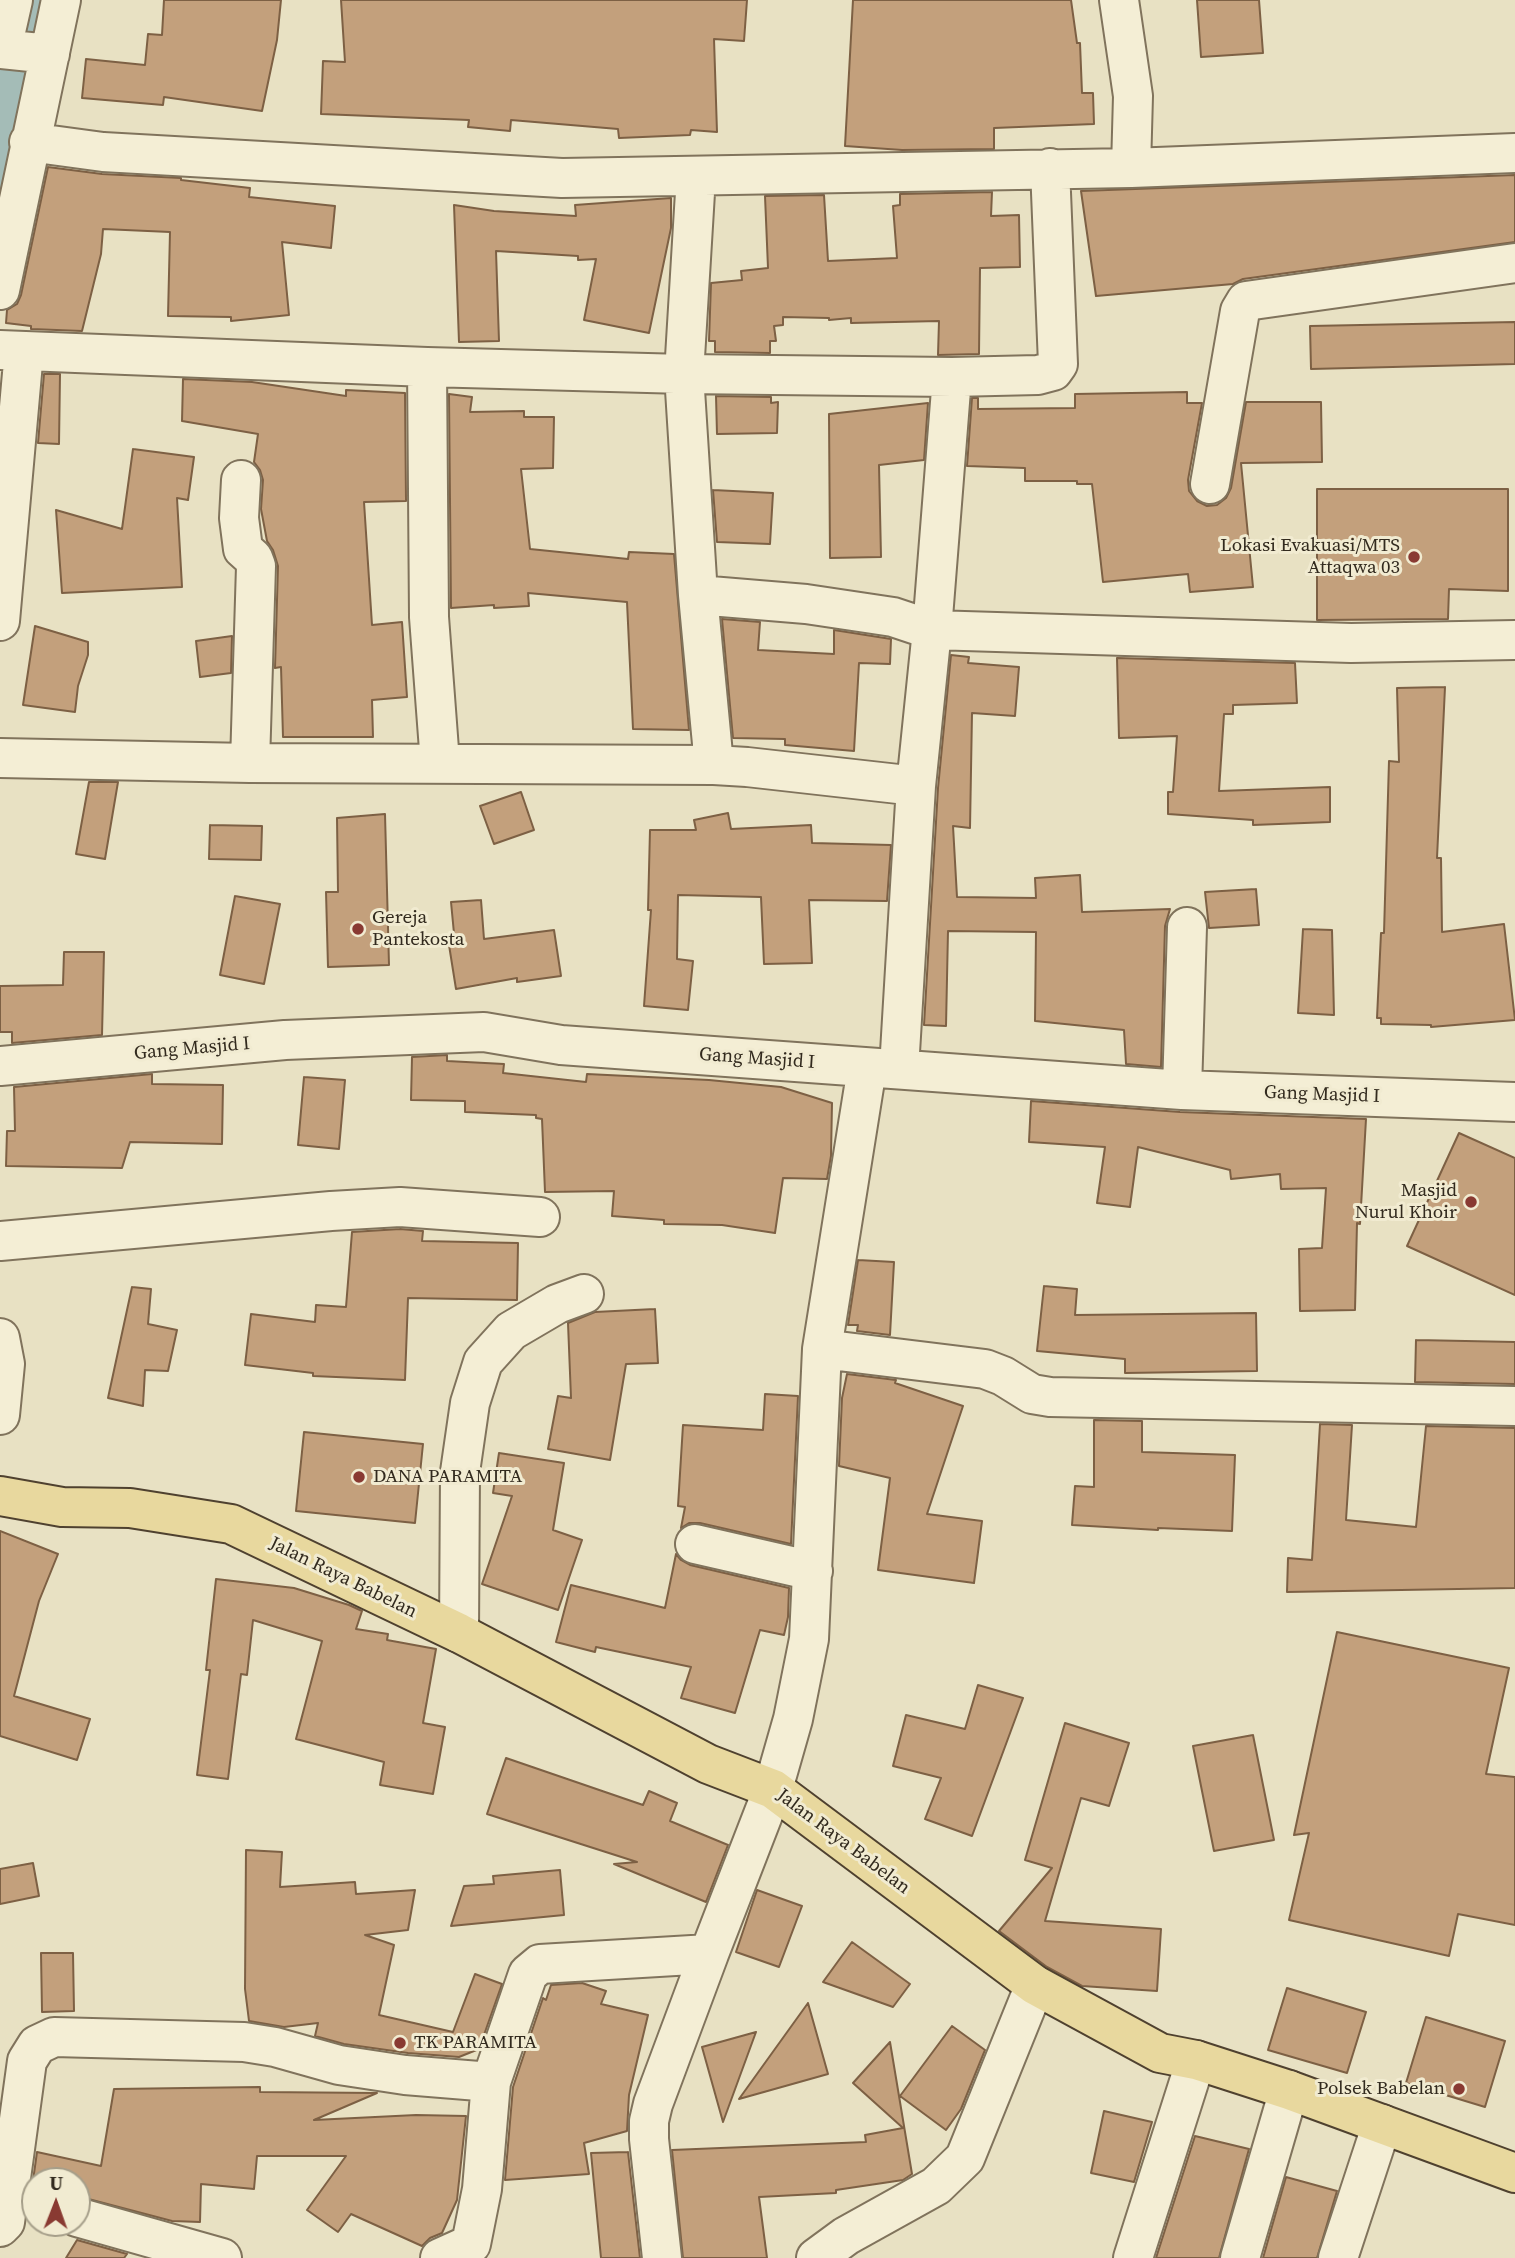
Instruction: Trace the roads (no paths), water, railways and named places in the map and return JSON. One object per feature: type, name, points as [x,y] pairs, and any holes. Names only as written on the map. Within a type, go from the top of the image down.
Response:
[{"type":"main road","name":"Jalan Raya Babelan","points":[[0,1496],[62,1507],[130,1508],[231,1524],[459,1633],[708,1764],[773,1789],[1035,1985],[1160,2053],[1196,2060],[1289,2090],[1515,2173]]},
{"type":"street","points":[[0,290],[29,142],[13,0]]},
{"type":"street","points":[[20,50],[61,0]]},
{"type":"street","points":[[1119,0],[1133,96],[1131,168]]},
{"type":"street","points":[[29,142],[103,152],[562,178],[1131,168],[1515,153]]},
{"type":"street","points":[[0,621],[12,350],[427,367],[684,374],[1038,375],[1053,371],[1058,363],[1050,168]]},
{"type":"street","points":[[696,176],[684,374],[698,595],[714,765]]},
{"type":"street","points":[[1210,484],[1240,311],[1246,301],[1515,263]]},
{"type":"street","points":[[427,367],[429,617],[440,763]]},
{"type":"street","points":[[662,2258],[649,2138],[653,2104],[773,1789],[793,1719],[809,1639],[822,1349],[883,1069],[932,631],[952,376]]},
{"type":"street","points":[[241,480],[239,518],[243,549],[257,566],[250,762]]},
{"type":"street","points":[[698,595],[806,604],[880,615],[932,631],[1351,643],[1515,640]]},
{"type":"street","points":[[0,758],[714,765],[916,786]]},
{"type":"street","points":[[1182,1090],[1187,927]]},
{"type":"street","name":"Gang Masjid I","points":[[0,1066],[285,1040],[484,1032],[561,1045],[1182,1090],[1515,1102]]},
{"type":"street","points":[[0,1241],[400,1207],[540,1217]]},
{"type":"street","points":[[459,1633],[460,1472],[470,1403],[483,1362],[511,1331],[557,1304],[584,1294]]},
{"type":"street","points":[[0,1338],[5,1364],[0,1415]]},
{"type":"street","points":[[822,1349],[985,1369],[1003,1376],[1032,1394],[1050,1397],[1515,1406]]},
{"type":"street","points":[[695,1544],[813,1572]]},
{"type":"street","points":[[440,2258],[471,2244],[482,2189],[491,2082],[528,1974],[540,1964],[709,1954]]},
{"type":"street","points":[[817,2258],[846,2236],[936,2186],[965,2158],[1035,1985]]},
{"type":"street","points":[[15,2209],[27,2061],[37,2045],[54,2036],[244,2042],[339,2065],[405,2075],[491,2082]]},
{"type":"street","points":[[1133,2258],[1196,2060]]},
{"type":"street","points":[[1240,2258],[1289,2090]]},
{"type":"street","points":[[1338,2258],[1382,2124]]},
{"type":"street","points":[[91,2221],[222,2258]]},
{"type":"waterway","points":[[0,183],[39,0]]},
{"type":"place","name":"Lokasi Evakuasi/MTS Attaqwa 03","points":[[1414,557]]},
{"type":"place","name":"Gereja Pantekosta","points":[[358,929]]},
{"type":"place","name":"Masjid Nurul Khoir","points":[[1471,1202]]},
{"type":"place","name":"DANA PARAMITA","points":[[359,1477]]},
{"type":"place","name":"TK PARAMITA","points":[[400,2043]]},
{"type":"place","name":"Polsek Babelan","points":[[1459,2089]]}]
